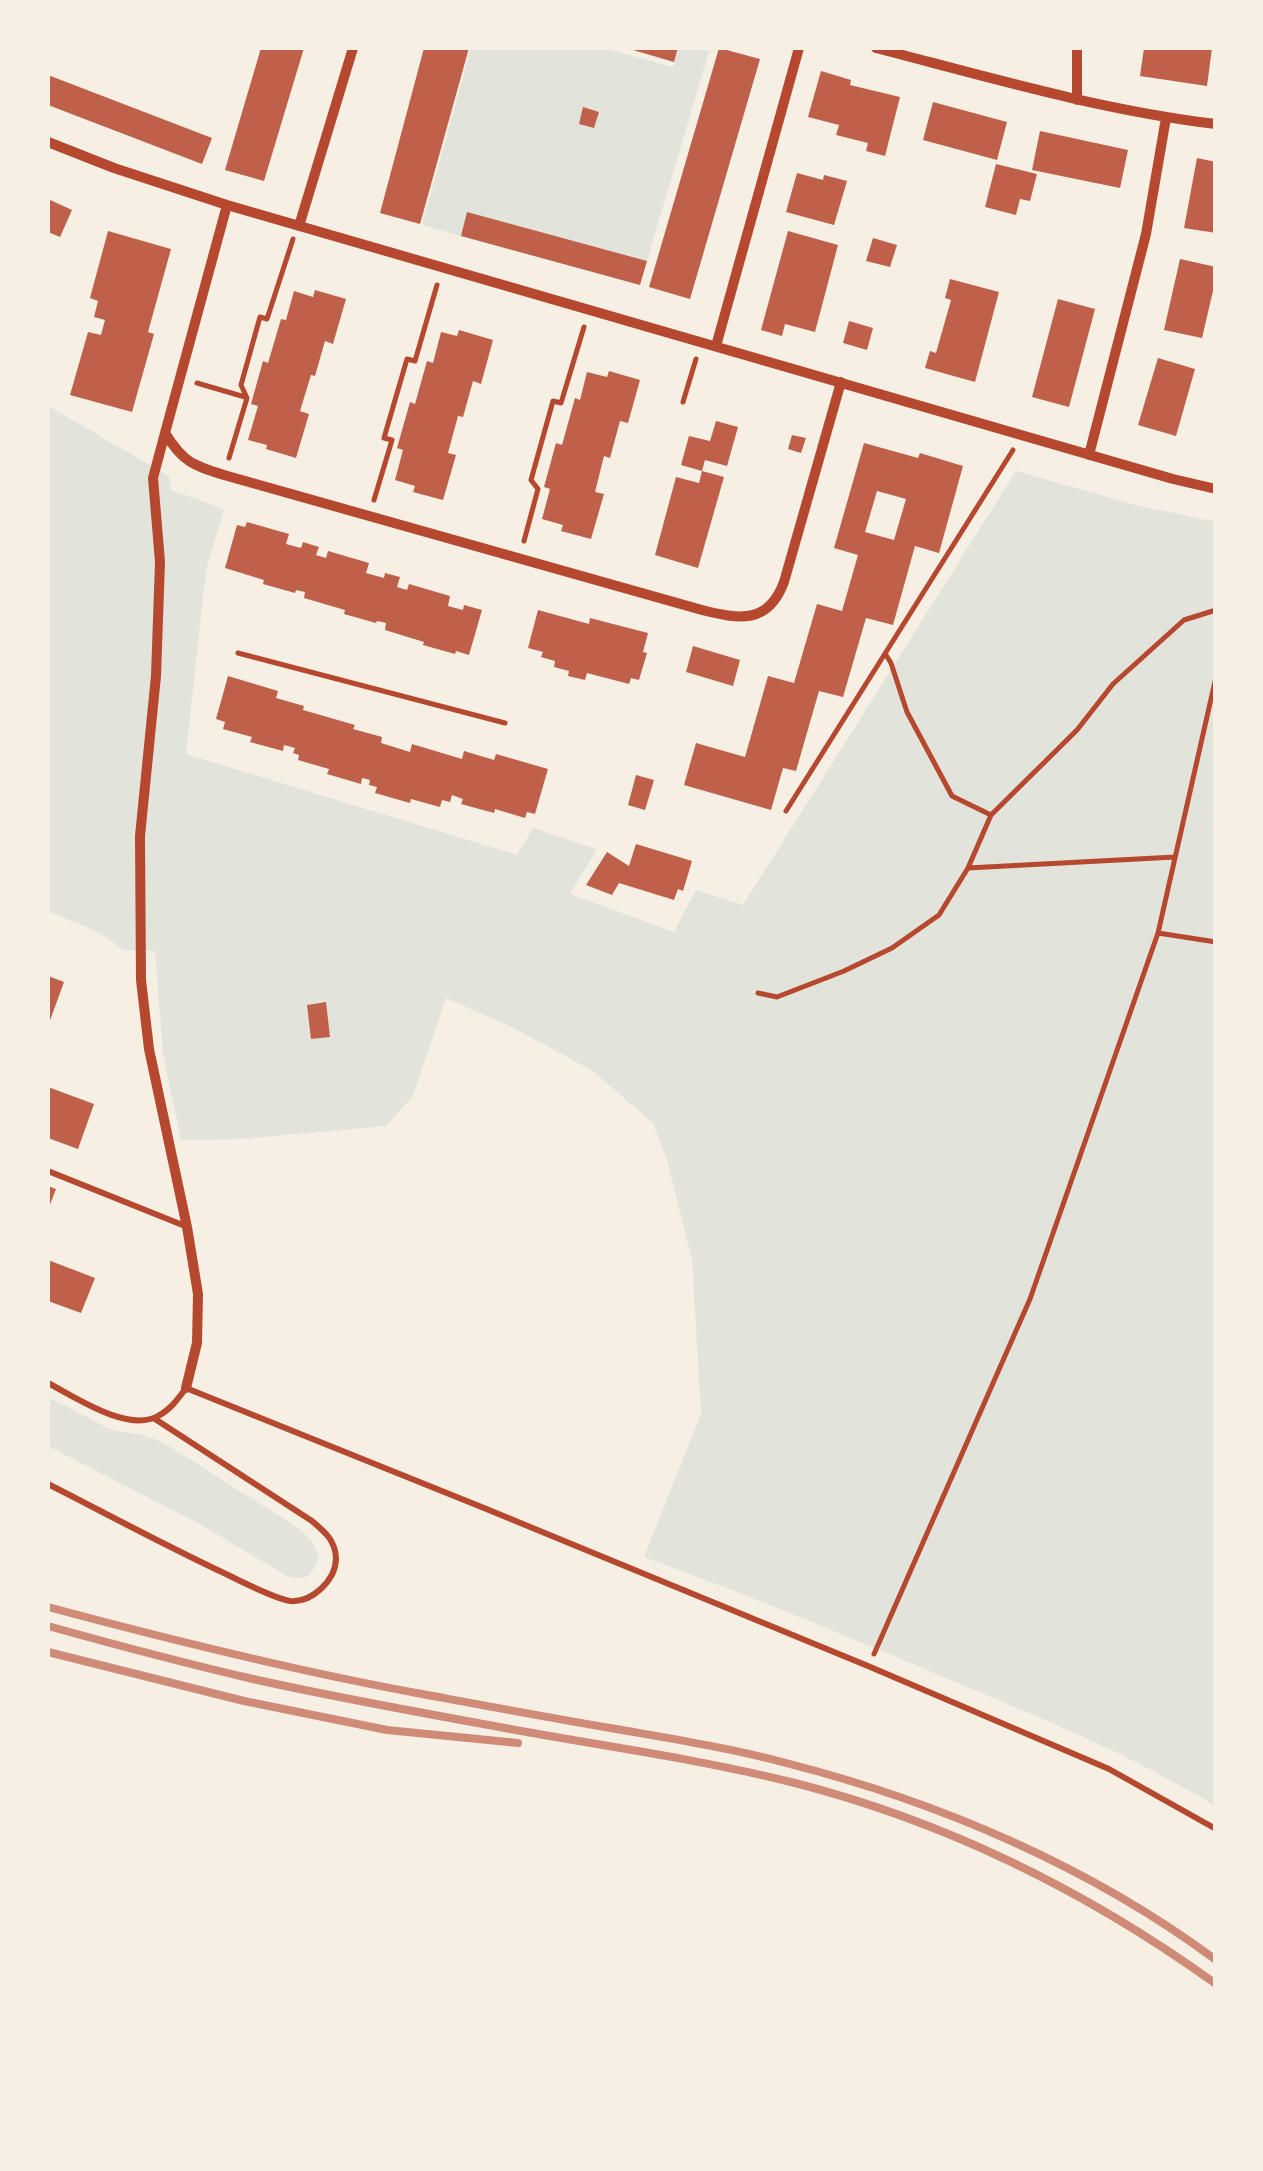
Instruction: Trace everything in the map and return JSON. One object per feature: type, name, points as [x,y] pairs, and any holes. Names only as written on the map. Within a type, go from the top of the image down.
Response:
[{"type":"street","points":[[299,226],[353,48]]},
{"type":"street","points":[[716,346],[798,48]]},
{"type":"street","points":[[876,48],[1077,100],[1216,124]]},
{"type":"street","points":[[1077,48],[1077,100]]},
{"type":"street","points":[[1089,454],[1146,234],[1166,118]]},
{"type":"street","points":[[48,142],[227,206],[1216,489]]},
{"type":"street","points":[[186,1388],[196,1343],[198,1294],[148,1049],[141,980],[140,836],[156,676],[160,562],[153,478],[227,206]]},
{"type":"street","points":[[165,433],[178,453],[195,466],[702,610],[733,617],[754,616],[778,597],[784,582],[842,382]]},
{"type":"lane","points":[[48,1171],[186,1227]]},
{"type":"lane","points":[[48,1383],[111,1415],[132,1421],[155,1419],[186,1388],[868,1666],[1109,1769],[1216,1829]]},
{"type":"lane","points":[[48,1484],[244,1583],[290,1601],[311,1598],[330,1578],[336,1560],[331,1538],[312,1521],[155,1419]]},
{"type":"path","points":[[224,475],[247,398],[241,385],[260,316],[267,319],[299,226]]},
{"type":"path","points":[[369,516],[392,440],[384,438],[408,359],[414,361],[442,268]]},
{"type":"path","points":[[519,558],[538,489],[531,480],[553,401],[561,403],[589,310]]},
{"type":"path","points":[[683,402],[701,341]]},
{"type":"path","points":[[180,378],[247,398]]},
{"type":"path","points":[[786,811],[1022,435]]},
{"type":"path","points":[[758,994],[777,996],[844,972],[892,948],[938,915],[968,868],[992,815],[1078,730],[1113,684],[1184,620],[1216,610]]},
{"type":"path","points":[[238,653],[505,723]]},
{"type":"path","points":[[886,655],[907,712],[952,796],[992,815]]},
{"type":"path","points":[[868,1666],[1030,1299],[1158,933],[1216,677]]},
{"type":"path","points":[[968,868],[1175,857]]},
{"type":"path","points":[[1158,933],[1216,942]]},
{"type":"shaded area","points":[[471,48],[604,48],[673,67],[679,48],[710,48],[647,261],[468,213],[461,236],[422,225]]},
{"type":"shaded area","points":[[48,406],[169,476],[171,490],[224,509],[206,570],[186,754],[517,855],[533,828],[597,849],[570,894],[674,932],[696,890],[743,905],[1016,471],[1136,505],[1215,520],[1215,1806],[1149,1769],[1046,1720],[793,1614],[644,1557],[701,1414],[692,1260],[667,1160],[653,1123],[594,1072],[516,1029],[446,998],[413,1096],[386,1126],[242,1139],[181,1140],[163,1053],[155,951],[124,950],[98,932],[48,911]]},
{"type":"shaded area","points":[[48,1397],[112,1430],[162,1442],[297,1527],[312,1541],[319,1557],[312,1572],[301,1578],[289,1577],[196,1522],[48,1446]]},
{"type":"building","points":[[261,48],[304,48],[264,181],[225,170]]},
{"type":"building","points":[[424,48],[469,48],[420,224],[380,213]]},
{"type":"building","points":[[626,48],[678,48],[674,62]]},
{"type":"building","points":[[719,48],[760,59],[690,299],[649,287]]},
{"type":"building","points":[[1144,48],[1212,48],[1207,86],[1140,76]]},
{"type":"building","points":[[821,71],[851,80],[850,85],[900,97],[885,156],[866,151],[868,143],[836,135],[839,125],[808,117]]},
{"type":"building","points":[[48,75],[212,138],[202,164],[48,105]]},
{"type":"building","points":[[933,102],[1007,122],[997,160],[923,140]]},
{"type":"building","points":[[583,107],[599,112],[594,128],[579,124]]},
{"type":"building","points":[[1040,131],[1128,150],[1120,188],[1032,170]]},
{"type":"building","points":[[1197,158],[1216,162],[1216,233],[1184,228]]},
{"type":"building","points":[[996,164],[1037,174],[1030,201],[1020,199],[1016,215],[985,207]]},
{"type":"building","points":[[797,173],[847,181],[834,225],[786,212]]},
{"type":"building","points":[[48,199],[72,210],[60,237],[48,232]]},
{"type":"building","points":[[467,212],[647,261],[640,285],[461,236]]},
{"type":"building","points":[[108,231],[171,249],[148,332],[154,334],[132,412],[70,395],[88,332],[101,335],[105,320],[94,317],[98,301],[90,298]]},
{"type":"building","points":[[788,231],[838,245],[815,332],[785,324],[782,336],[761,330]]},
{"type":"building","points":[[873,238],[897,245],[890,267],[866,261]]},
{"type":"building","points":[[1180,259],[1216,267],[1202,338],[1164,330]]},
{"type":"building","points":[[950,279],[999,292],[975,382],[925,368],[930,351],[936,353],[951,300],[945,298]]},
{"type":"building","points":[[315,290],[346,299],[333,344],[325,341],[315,376],[311,375],[300,411],[309,414],[296,458],[248,440],[258,406],[251,404],[263,361],[268,363],[294,291],[313,297]]},
{"type":"building","points":[[1058,299],[1095,309],[1069,407],[1032,397]]},
{"type":"building","points":[[849,321],[873,328],[867,350],[843,343]]},
{"type":"building","points":[[459,330],[493,340],[481,384],[473,381],[463,417],[458,416],[448,453],[456,455],[443,500],[413,492],[415,486],[395,480],[403,450],[397,448],[410,402],[415,404],[427,361],[433,363],[441,332],[457,336]]},
{"type":"building","points":[[1158,358],[1195,369],[1176,436],[1138,425]]},
{"type":"building","points":[[609,371],[640,380],[628,423],[620,421],[610,458],[604,456],[595,492],[604,494],[591,539],[561,531],[563,525],[542,519],[550,489],[544,487],[556,443],[562,445],[587,372],[607,377]]},
{"type":"building","points":[[716,421],[738,427],[727,466],[705,460],[702,471],[681,465],[689,436],[710,441]]},
{"type":"building","points":[[792,435],[806,438],[801,453],[788,449]]},
{"type":"building","points":[[864,443],[963,466],[939,553],[915,546],[893,625],[866,618],[843,697],[819,691],[796,771],[783,768],[771,810],[684,785],[696,743],[745,757],[768,676],[794,683],[817,604],[842,611],[858,555],[834,548]],"holes":[[[877,491],[906,499],[894,540],[865,532]]]},
{"type":"building","points":[[702,471],[724,477],[698,568],[655,555],[676,477],[699,483]]},
{"type":"building","points":[[247,522],[289,534],[286,544],[301,548],[303,542],[319,547],[316,555],[326,558],[328,551],[369,563],[366,573],[400,577],[397,587],[407,590],[409,584],[450,596],[448,606],[482,610],[469,655],[423,645],[424,642],[385,630],[386,623],[344,614],[345,610],[304,598],[305,592],[263,584],[264,580],[225,568],[237,525],[245,527]]},
{"type":"building","points":[[538,610],[589,624],[590,618],[648,633],[639,680],[631,678],[629,684],[587,673],[585,680],[554,667],[555,661],[541,657],[543,652],[528,648]]},
{"type":"building","points":[[693,646],[740,660],[733,686],[686,672]]},
{"type":"building","points":[[228,676],[278,691],[276,698],[355,725],[353,729],[382,737],[381,743],[410,752],[412,744],[462,759],[464,751],[494,760],[496,754],[548,769],[535,814],[527,812],[525,818],[495,809],[494,813],[461,804],[463,799],[452,795],[450,802],[442,800],[440,807],[411,799],[410,803],[375,793],[377,787],[369,785],[370,780],[362,778],[361,784],[327,774],[329,769],[298,760],[299,755],[293,753],[295,748],[284,745],[283,751],[250,742],[252,737],[223,729],[225,722],[216,719]]},
{"type":"building","points":[[636,775],[654,780],[645,810],[628,805]]},
{"type":"building","points":[[636,844],[692,861],[683,891],[678,889],[674,900],[619,883],[612,895],[586,885],[607,852],[629,866]]},
{"type":"building","points":[[48,976],[64,982],[48,1026]]},
{"type":"building","points":[[326,1002],[330,1037],[311,1039],[307,1005]]},
{"type":"building","points":[[48,1087],[94,1104],[78,1149],[48,1138]]},
{"type":"building","points":[[48,1186],[56,1189],[48,1210]]},
{"type":"building","points":[[48,1260],[95,1278],[81,1313],[48,1301]]},
{"type":"railway","points":[[48,1607],[328,1675],[723,1748],[843,1779],[1011,1841],[1117,1895],[1216,1960]]},
{"type":"railway","points":[[48,1626],[282,1685],[717,1766],[851,1799],[961,1839],[1067,1890],[1216,1984]]},
{"type":"railway","points":[[48,1652],[244,1701],[387,1730],[518,1743]]}]
